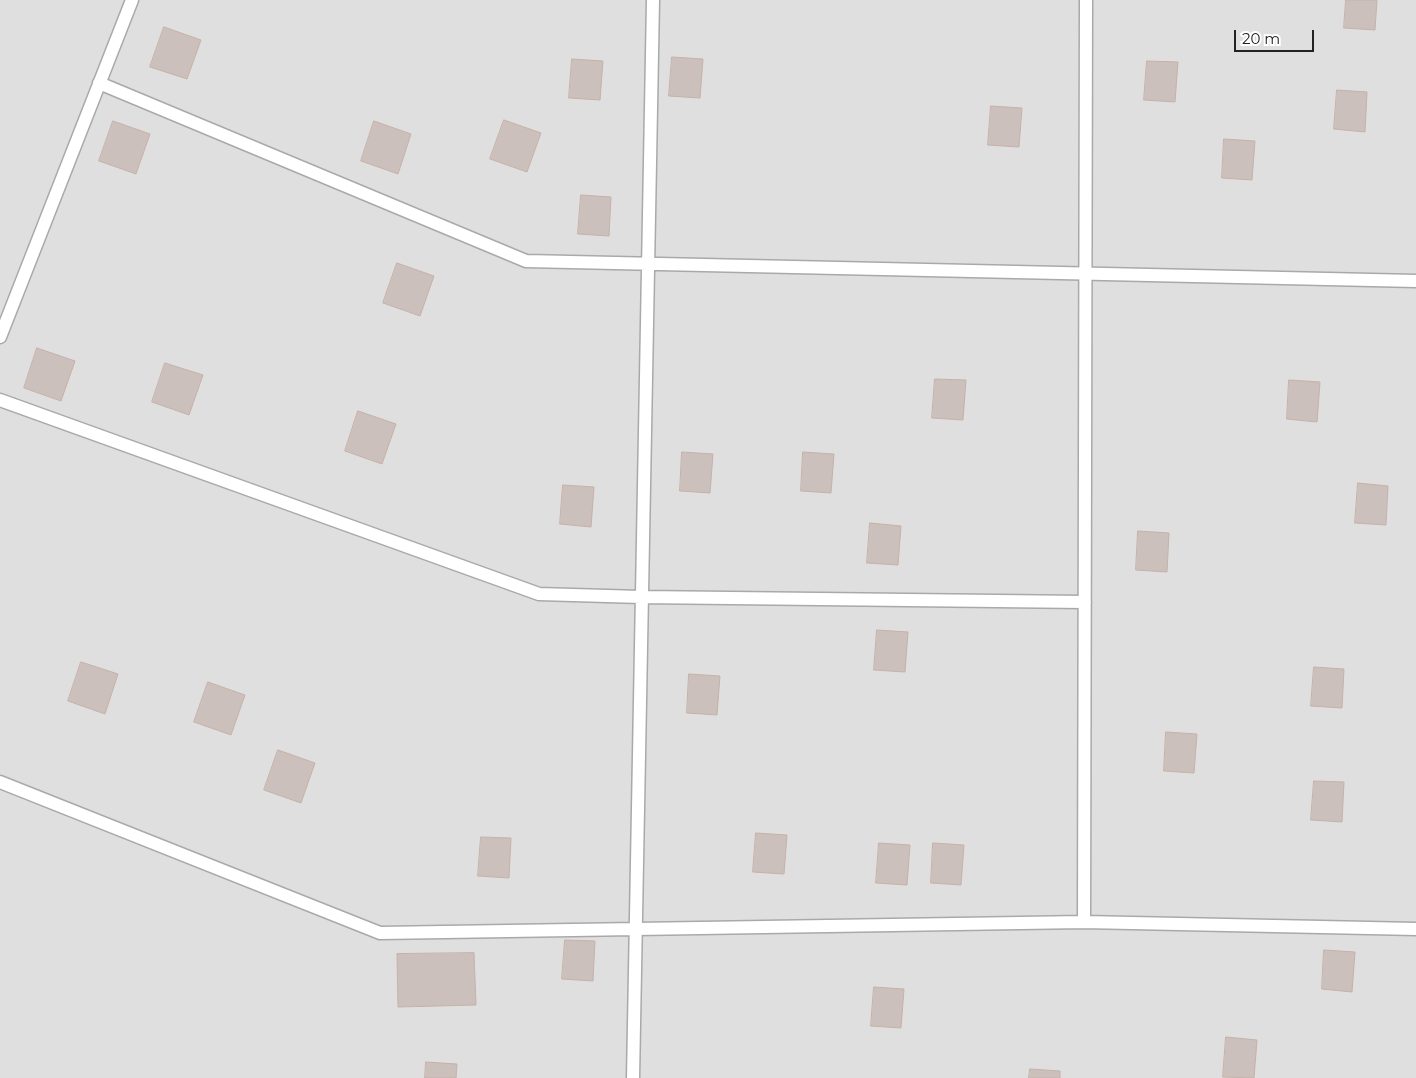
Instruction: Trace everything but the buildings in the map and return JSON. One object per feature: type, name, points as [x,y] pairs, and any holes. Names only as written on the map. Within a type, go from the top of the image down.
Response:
[{"type":"lane","points":[[0,337],[132,0]]},
{"type":"lane","points":[[633,1078],[653,0]]},
{"type":"lane","points":[[1084,922],[1086,0]]},
{"type":"lane","points":[[99,83],[526,261],[1416,281]]},
{"type":"lane","points":[[0,400],[539,594],[641,597],[1084,602]]},
{"type":"lane","points":[[0,782],[380,932],[1084,922],[1416,929]]},
{"type":"shaded area","points":[[0,0],[1416,0],[1416,1078],[0,1078]]}]
